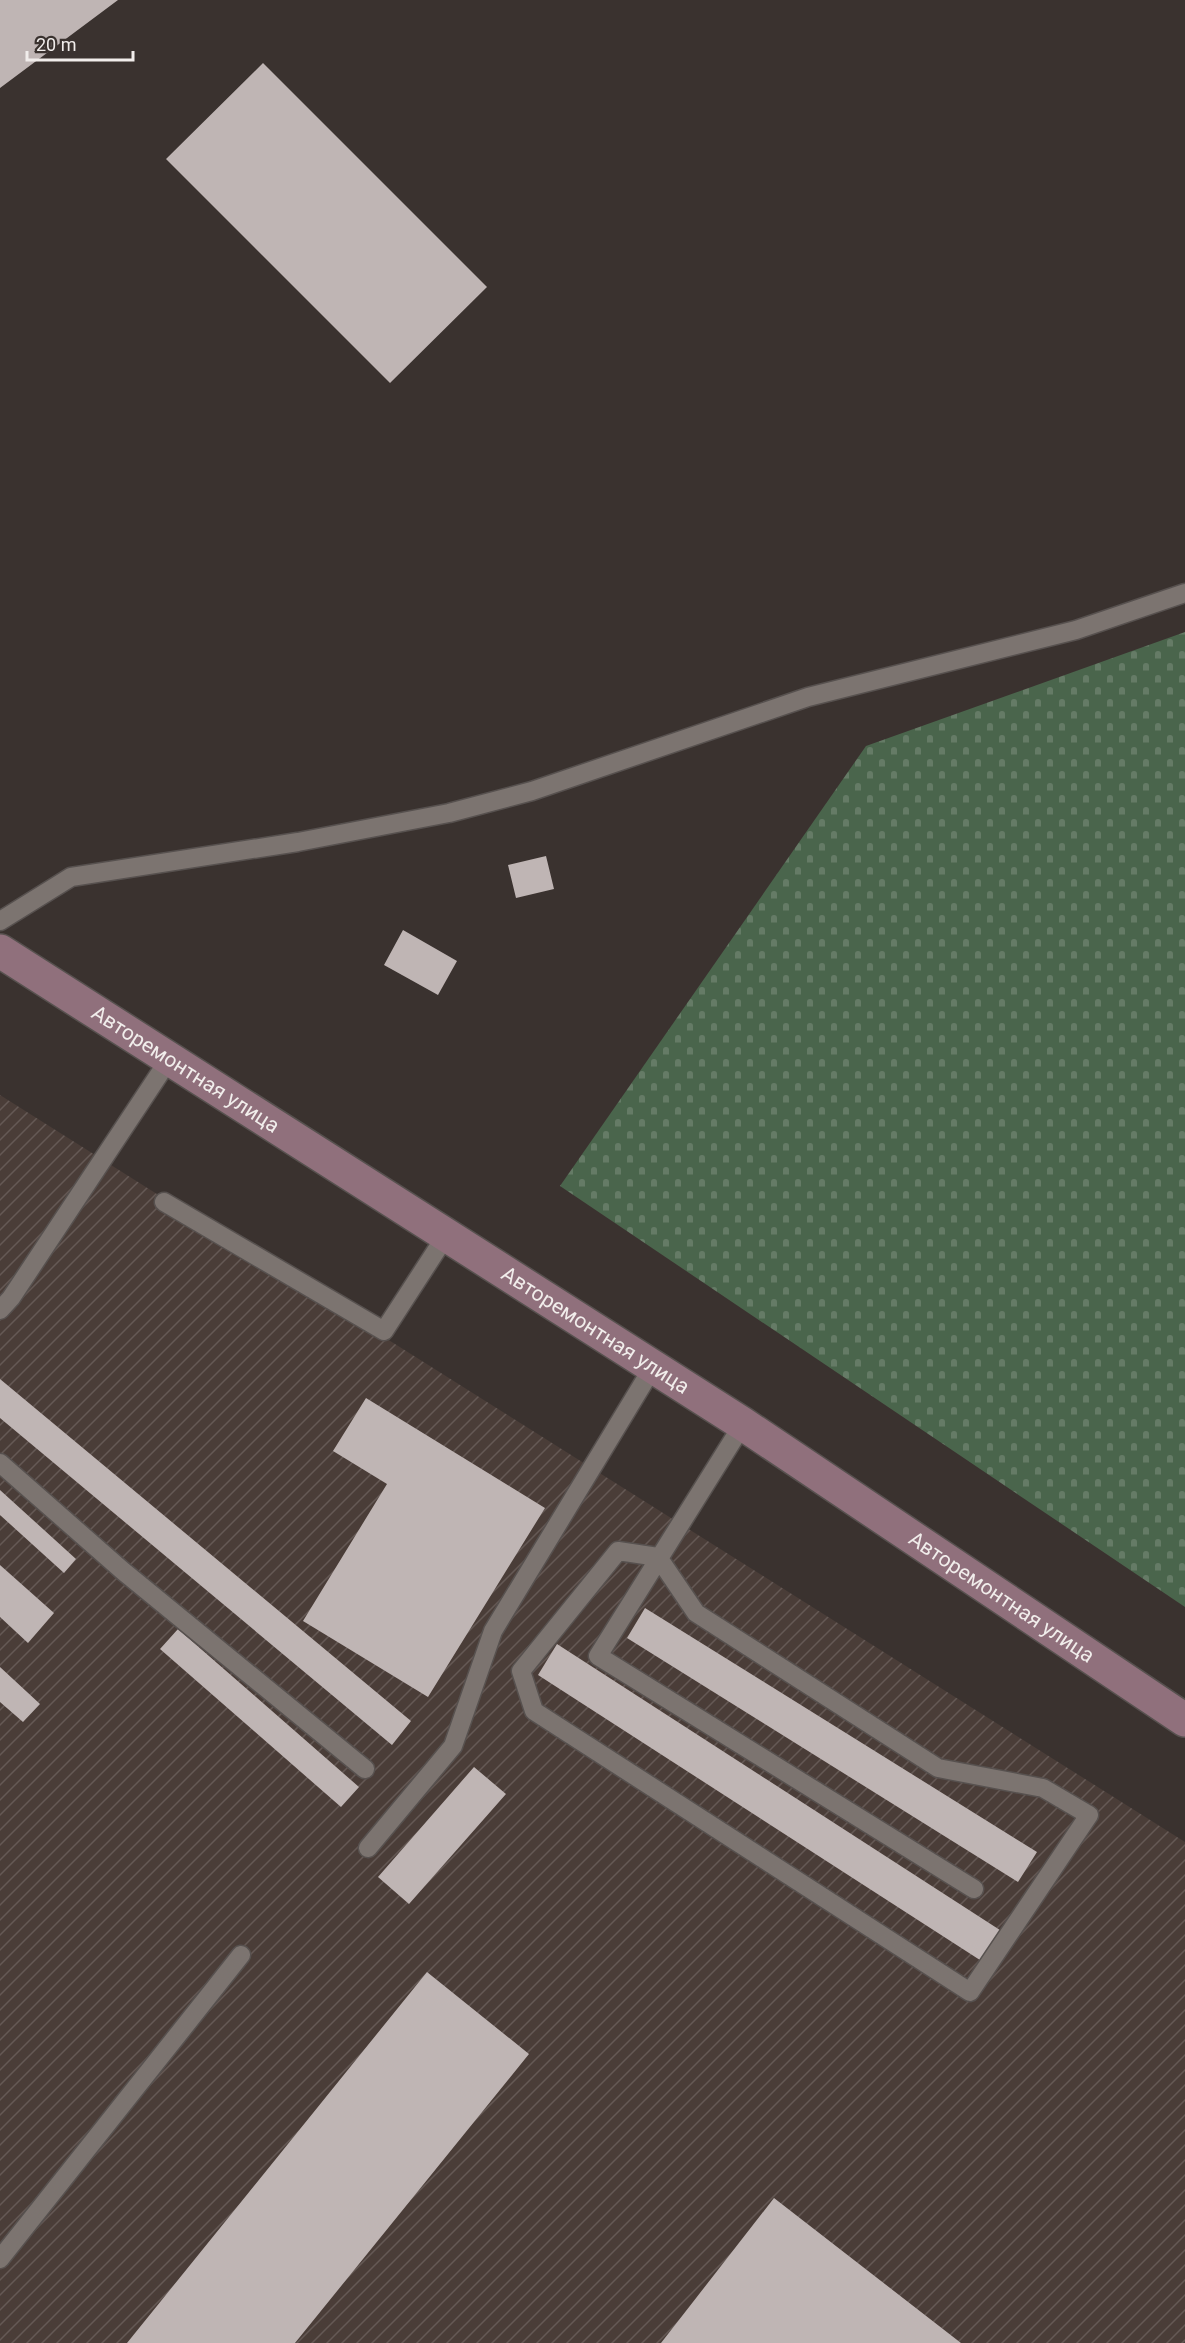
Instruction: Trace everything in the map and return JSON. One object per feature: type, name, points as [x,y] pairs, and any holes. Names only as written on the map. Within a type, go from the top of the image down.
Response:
[{"type":"main road","name":"Авторемонтная улица","points":[[0,951],[743,1424],[1185,1720]]},
{"type":"lane","points":[[0,921],[71,877],[298,842],[449,813],[532,791],[808,697],[1076,630],[1185,593]]},
{"type":"lane","points":[[0,1310],[11,1298],[170,1058]]},
{"type":"lane","points":[[164,1202],[384,1331],[447,1234]]},
{"type":"lane","points":[[368,1848],[453,1746],[493,1631],[653,1367]]},
{"type":"lane","points":[[743,1424],[598,1656],[974,1889]]},
{"type":"lane","points":[[0,1463],[123,1571],[365,1769]]},
{"type":"lane","points":[[618,1551],[658,1557],[696,1613],[938,1768],[1043,1788],[1089,1815],[970,1992],[534,1711],[521,1671],[618,1551]]},
{"type":"lane","points":[[0,2259],[241,1955]]},
{"type":"shaded area","points":[[0,1095],[1185,1842],[1185,2343],[0,2343]]},
{"type":"green space","points":[[1185,632],[1185,1607],[560,1186],[866,746]]},
{"type":"building","points":[[0,0],[118,0],[0,88]]},
{"type":"building","points":[[263,63],[487,287],[390,383],[166,159]]},
{"type":"building","points":[[546,856],[554,889],[516,898],[508,865]]},
{"type":"building","points":[[403,930],[457,961],[438,995],[384,965]]},
{"type":"building","points":[[0,1379],[411,1721],[392,1745],[0,1418]]},
{"type":"building","points":[[366,1398],[545,1508],[428,1697],[303,1621],[387,1484],[333,1451]]},
{"type":"building","points":[[0,1490],[76,1559],[64,1573],[0,1515]]},
{"type":"building","points":[[0,1565],[54,1613],[28,1643],[0,1617]]},
{"type":"building","points":[[645,1608],[1037,1852],[1018,1882],[627,1638]]},
{"type":"building","points":[[178,1629],[359,1787],[341,1807],[160,1649]]},
{"type":"building","points":[[557,1644],[1003,1932],[983,1962],[538,1675]]},
{"type":"building","points":[[0,1667],[40,1704],[23,1722],[0,1702]]},
{"type":"building","points":[[474,1767],[506,1794],[409,1904],[378,1877]]},
{"type":"building","points":[[427,1972],[529,2054],[295,2343],[127,2343]]},
{"type":"building","points":[[774,2198],[961,2343],[661,2343]]}]
